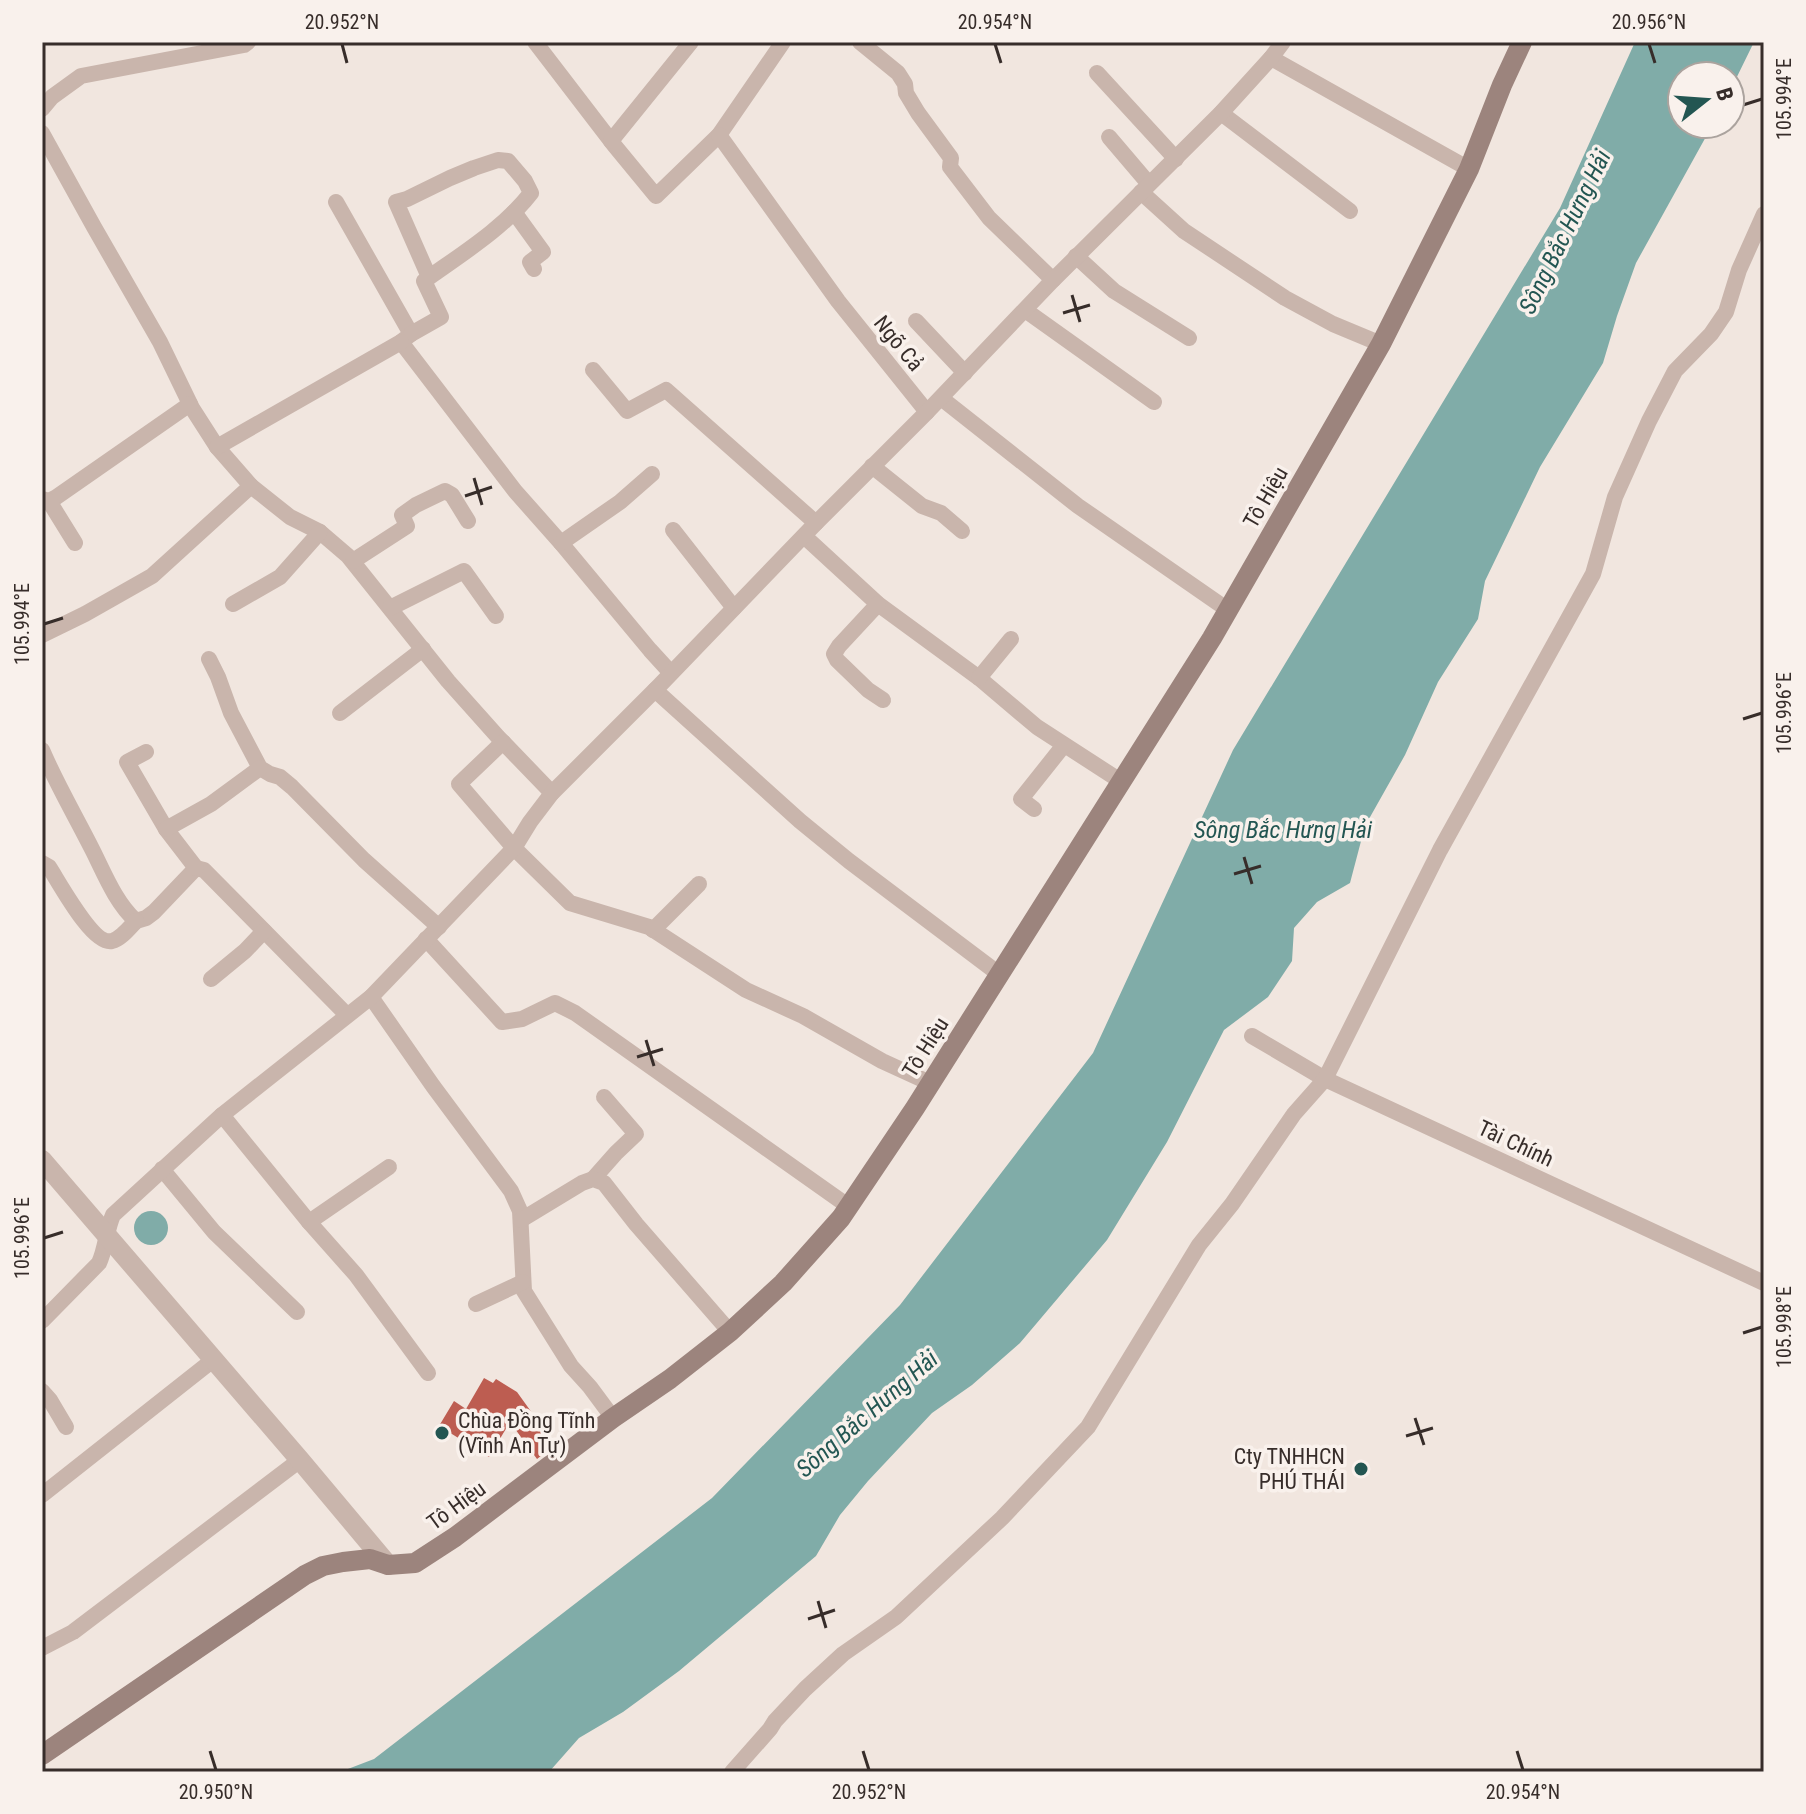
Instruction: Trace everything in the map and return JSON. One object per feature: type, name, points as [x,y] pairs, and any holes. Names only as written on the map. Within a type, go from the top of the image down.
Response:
[{"type":"main road","name":"Tô Hiệu","points":[[42,1755],[305,1575],[323,1566],[370,1559],[388,1565],[415,1563],[455,1537],[730,1332],[783,1283],[841,1218],[1122,782],[1228,610],[1381,344],[1469,169],[1522,42]]},
{"type":"street","points":[[42,109],[52,97],[81,76],[248,42]]},
{"type":"street","points":[[535,42],[656,196],[719,135],[783,42]]},
{"type":"street","points":[[611,141],[691,42]]},
{"type":"street","points":[[861,42],[898,73],[918,113],[951,158],[950,167],[989,218],[1053,280]]},
{"type":"street","points":[[42,1321],[99,1263],[113,1215],[222,1115],[371,997],[514,848],[552,793],[941,398],[1108,220],[1176,159],[1221,113],[1283,42]]},
{"type":"street","points":[[1271,58],[1469,169]]},
{"type":"street","points":[[1097,73],[1176,159]]},
{"type":"street","points":[[1221,113],[1350,211]]},
{"type":"street","points":[[42,133],[160,342],[190,404],[217,447],[251,486],[290,517],[320,532],[353,561],[448,681],[552,793]]},
{"type":"street","name":"Ngõ Cả","points":[[719,135],[838,301],[927,412]]},
{"type":"street","points":[[1109,137],[1145,188],[1184,231],[1285,298],[1333,324],[1381,344]]},
{"type":"street","points":[[217,447],[441,317],[424,281],[478,242],[514,212],[531,193],[508,161],[498,160],[474,168],[396,202],[429,277]]},
{"type":"street","points":[[336,202],[406,338],[515,491],[671,673]]},
{"type":"street","points":[[514,212],[543,252],[530,262],[534,269]]},
{"type":"street","points":[[732,1772],[805,1689],[843,1654],[896,1617],[1002,1518],[1088,1427],[1199,1245],[1232,1204],[1294,1114],[1325,1079],[1440,850],[1593,574],[1615,497],[1675,371],[1711,334],[1726,312],[1739,270],[1764,214]]},
{"type":"street","points":[[1076,256],[1114,291],[1189,338]]},
{"type":"street","points":[[1025,310],[1154,402]]},
{"type":"street","points":[[916,321],[965,373]]},
{"type":"street","points":[[593,370],[627,411],[666,390],[816,523]]},
{"type":"street","points":[[941,398],[1078,506],[1228,610]]},
{"type":"street","points":[[75,543],[46,500],[190,404]]},
{"type":"street","points":[[872,466],[922,506],[941,513],[962,531]]},
{"type":"street","points":[[561,543],[620,502],[652,474]]},
{"type":"street","points":[[42,635],[152,576],[251,486]]},
{"type":"street","points":[[353,561],[407,526],[402,515],[445,491],[452,495],[468,521]]},
{"type":"street","points":[[673,530],[734,608]]},
{"type":"street","points":[[233,604],[280,577],[320,532]]},
{"type":"street","points":[[804,536],[878,604],[979,678],[1037,727],[1122,782]]},
{"type":"street","points":[[390,608],[464,571],[496,616]]},
{"type":"street","points":[[878,604],[834,654],[868,690],[883,700]]},
{"type":"street","points":[[979,678],[1011,639]]},
{"type":"street","points":[[340,713],[423,649]]},
{"type":"street","points":[[209,659],[231,713],[260,768],[280,777],[292,787],[364,860],[439,927]]},
{"type":"street","points":[[655,690],[800,821],[999,974]]},
{"type":"street","points":[[503,742],[459,784],[514,848],[570,903],[653,930],[746,990],[803,1016],[882,1061],[930,1083]]},
{"type":"street","points":[[1034,809],[1021,799],[1064,745]]},
{"type":"street","points":[[42,750],[104,875],[136,921]]},
{"type":"street","points":[[146,752],[127,762],[166,829],[196,868],[204,870],[347,1015]]},
{"type":"street","points":[[166,829],[211,804],[260,768]]},
{"type":"street","points":[[42,863],[49,867],[88,926],[102,940],[112,941],[136,921],[154,912],[196,868]]},
{"type":"street","points":[[653,930],[699,884]]},
{"type":"street","points":[[211,979],[264,931]]},
{"type":"street","points":[[426,939],[502,1022],[522,1019],[555,1003],[575,1013],[848,1206]]},
{"type":"street","points":[[371,997],[511,1191],[520,1211],[524,1291],[571,1366],[613,1418]]},
{"type":"street","name":"Tài Chính","points":[[1252,1036],[1325,1079],[1764,1283]]},
{"type":"street","points":[[521,1220],[593,1179],[636,1134],[604,1097]]},
{"type":"street","points":[[222,1115],[356,1275],[428,1373]]},
{"type":"street","points":[[42,1160],[388,1565]]},
{"type":"street","points":[[309,1222],[389,1167]]},
{"type":"street","points":[[162,1169],[214,1232],[297,1312]]},
{"type":"street","points":[[593,1179],[604,1183],[730,1332]]},
{"type":"street","points":[[476,1304],[523,1282]]},
{"type":"street","points":[[42,1495],[213,1360]]},
{"type":"street","points":[[42,1391],[66,1427]]},
{"type":"street","points":[[42,1648],[73,1632],[300,1460]]},
{"type":"water","name":"Sông Bắc Hưng Hải","points":[[1635,42],[1754,42],[1745,60],[1666,60],[1666,140],[1704,140],[1636,263],[1603,363],[1540,467],[1485,581],[1478,619],[1438,682],[1405,755],[1365,826],[1350,883],[1317,902],[1294,928],[1292,961],[1268,997],[1224,1030],[1167,1142],[1107,1240],[1020,1343],[972,1385],[932,1413],[868,1481],[840,1515],[816,1556],[679,1671],[623,1712],[579,1738],[549,1772],[340,1772],[374,1759],[712,1498],[900,1305],[1093,1053],[1233,750],[1560,208]]},
{"type":"water","points":[[151,1211],[163,1216],[168,1228],[163,1240],[151,1245],[139,1240],[134,1228],[139,1216]]},
{"type":"building","points":[[484,1378],[493,1383],[496,1379],[517,1392],[555,1445],[537,1459],[510,1422],[489,1457],[439,1426],[454,1401],[466,1409]]},
{"type":"place","name":"Chùa Đồng Tĩnh (Vĩnh An Tự)","points":[[442,1433]]},
{"type":"place","name":"Cty TNHHCN PHÚ THÁI","points":[[1361,1469]]}]
